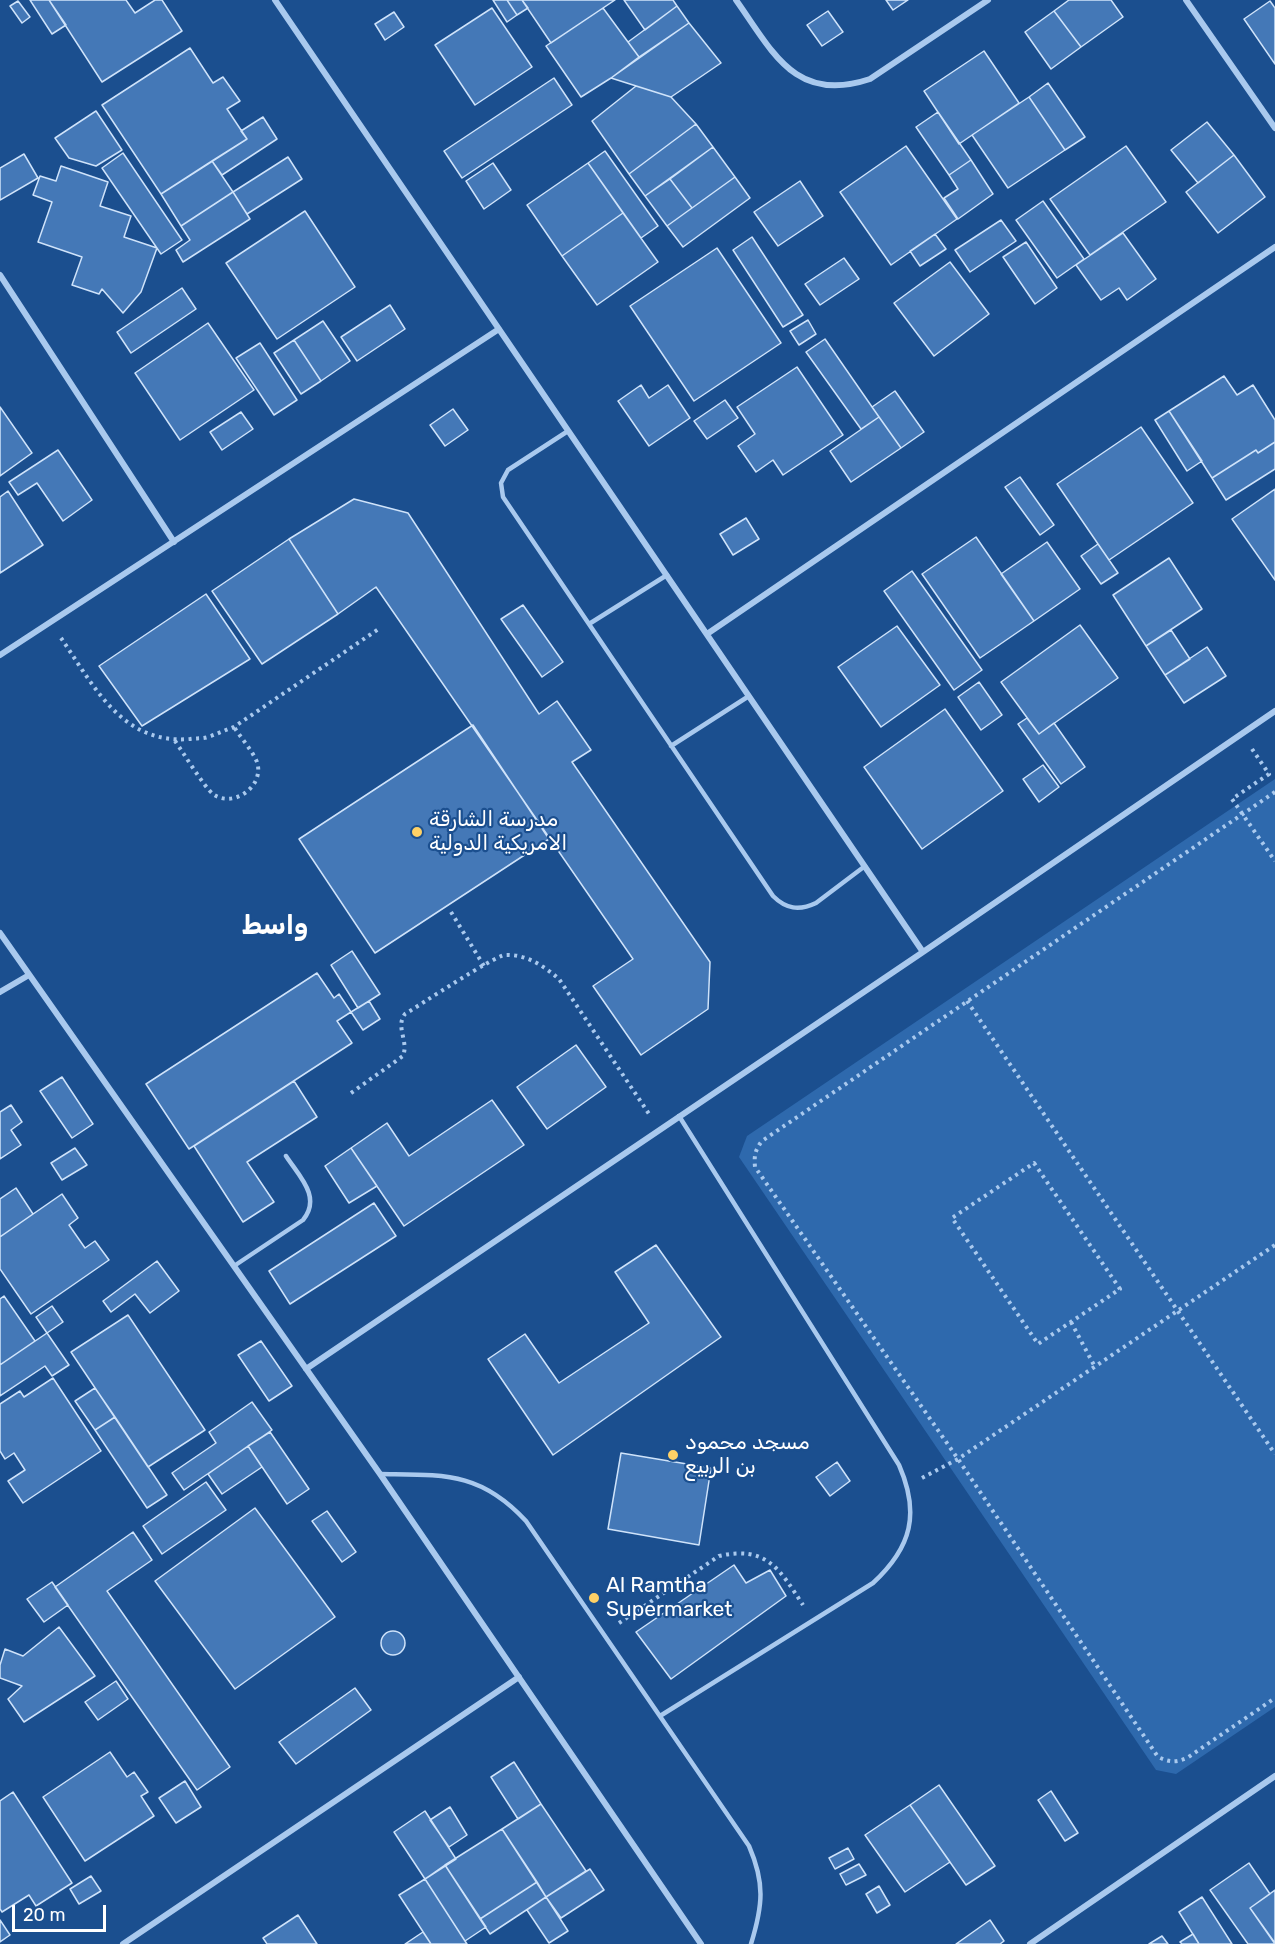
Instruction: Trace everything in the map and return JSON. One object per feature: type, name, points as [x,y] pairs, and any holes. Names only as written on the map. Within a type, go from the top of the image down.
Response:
[{"type":"street","points":[[275,0],[923,952]]},
{"type":"street","points":[[736,0],[779,60],[794,73],[811,82],[831,86],[850,85],[870,79],[988,0]]},
{"type":"street","points":[[1186,0],[1275,128]]},
{"type":"street","points":[[707,634],[1275,247]]},
{"type":"street","points":[[0,275],[174,542]]},
{"type":"street","points":[[0,655],[499,329]]},
{"type":"street","points":[[306,1369],[1275,711]]},
{"type":"street","points":[[0,933],[380,1474],[701,1944]]},
{"type":"street","points":[[0,992],[29,975]]},
{"type":"street","points":[[123,1944],[519,1677]]},
{"type":"street","points":[[1030,1944],[1275,1776]]},
{"type":"lane","points":[[568,431],[508,470],[503,476],[500,490],[503,497],[773,896],[788,907],[798,909],[816,903],[865,866]]},
{"type":"lane","points":[[589,624],[667,575]]},
{"type":"lane","points":[[671,746],[749,696]]},
{"type":"lane","points":[[660,1716],[873,1583],[889,1568],[902,1550],[909,1529],[911,1507],[908,1485],[899,1465],[679,1116]]},
{"type":"lane","points":[[234,1266],[303,1220],[308,1214],[311,1207],[310,1193],[286,1156]]},
{"type":"lane","points":[[380,1474],[439,1475],[459,1478],[496,1494],[526,1521],[749,1846],[761,1880],[762,1899],[751,1944]]},
{"type":"path","points":[[50,622],[104,700],[123,720],[146,734],[174,740],[206,738],[234,727],[380,628]]},
{"type":"path","points":[[174,740],[212,794],[224,798],[235,798],[246,793],[254,784],[257,763],[234,727]]},
{"type":"path","points":[[1241,734],[1269,774],[1232,799],[1275,861]]},
{"type":"path","points":[[1275,792],[762,1141],[754,1157],[755,1167],[958,1459],[1158,1757],[1168,1762],[1178,1762],[1187,1758],[1275,1698]]},
{"type":"path","points":[[451,912],[484,966]]},
{"type":"path","points":[[351,1093],[403,1056],[406,1044],[400,1025],[405,1014],[503,955],[524,957],[544,966],[559,979],[660,1129]]},
{"type":"path","points":[[967,1001],[1275,1454]]},
{"type":"path","points":[[1034,1163],[1120,1289],[1071,1322],[1038,1344],[952,1218],[1034,1163]]},
{"type":"path","points":[[908,1485],[958,1459],[1275,1245]]},
{"type":"path","points":[[1071,1322],[1095,1367]]},
{"type":"path","points":[[603,1634],[719,1556],[736,1552],[761,1557],[782,1572],[813,1620]]},
{"type":"shaded area","points":[[1275,779],[1275,1707],[1176,1774],[1156,1770],[739,1157],[747,1136]]},
{"type":"building","points":[[30,0],[49,0],[66,25],[52,34]]},
{"type":"building","points":[[49,0],[126,0],[135,13],[155,0],[162,0],[182,31],[102,82]]},
{"type":"building","points":[[493,0],[507,0],[517,15],[507,22]]},
{"type":"building","points":[[507,0],[522,0],[528,8],[517,15]]},
{"type":"building","points":[[522,0],[615,0],[551,43]]},
{"type":"building","points":[[624,0],[673,0],[677,6],[645,30]]},
{"type":"building","points":[[886,0],[908,0],[893,10]]},
{"type":"building","points":[[1069,0],[1111,0],[1123,17],[1081,47],[1054,11]]},
{"type":"building","points":[[18,1],[30,17],[22,23],[10,6]]},
{"type":"building","points":[[1270,1],[1275,8],[1275,64],[1244,19]]},
{"type":"building","points":[[677,6],[689,23],[639,57],[628,42]]},
{"type":"building","points":[[492,8],[532,67],[475,105],[435,45]]},
{"type":"building","points":[[603,8],[639,57],[581,97],[546,46]]},
{"type":"building","points":[[828,11],[843,32],[822,46],[807,25]]},
{"type":"building","points":[[1054,11],[1081,47],[1051,69],[1025,32]]},
{"type":"building","points":[[394,12],[404,27],[385,40],[375,24]]},
{"type":"building","points":[[689,23],[721,63],[671,97],[611,78]]},
{"type":"building","points":[[190,48],[213,83],[223,77],[240,101],[227,109],[247,139],[161,194],[102,105]]},
{"type":"building","points":[[984,51],[1019,103],[959,144],[924,91]]},
{"type":"building","points":[[554,78],[572,105],[462,178],[444,151]]},
{"type":"building","points":[[1048,83],[1085,137],[1065,150],[1029,97]]},
{"type":"building","points":[[636,86],[671,97],[696,124],[629,174],[592,121]]},
{"type":"building","points":[[1029,97],[1065,150],[1008,188],[972,135]]},
{"type":"building","points":[[96,111],[122,150],[96,166],[69,158],[55,138]]},
{"type":"building","points":[[938,112],[971,160],[949,175],[916,127]]},
{"type":"building","points":[[263,117],[277,139],[222,175],[212,161],[247,139],[241,131]]},
{"type":"building","points":[[1207,122],[1234,155],[1198,183],[1171,150]]},
{"type":"building","points":[[696,124],[713,147],[645,196],[629,174]]},
{"type":"building","points":[[906,146],[957,219],[891,265],[840,192]]},
{"type":"building","points":[[1126,146],[1166,202],[1090,255],[1050,199]]},
{"type":"building","points":[[713,147],[735,177],[692,208],[670,179]]},
{"type":"building","points":[[605,151],[658,226],[641,238],[588,163]]},
{"type":"building","points":[[123,153],[182,240],[161,254],[102,168]]},
{"type":"building","points":[[24,154],[38,178],[0,200],[0,168]]},
{"type":"building","points":[[1234,155],[1265,197],[1218,233],[1186,192]]},
{"type":"building","points":[[288,157],[302,179],[247,214],[233,192]]},
{"type":"building","points":[[971,160],[993,194],[958,219],[944,198],[958,189],[949,175]]},
{"type":"building","points":[[212,161],[233,192],[181,226],[161,194]]},
{"type":"building","points":[[493,163],[511,190],[484,209],[466,181]]},
{"type":"building","points":[[588,163],[623,213],[562,256],[527,205]]},
{"type":"building","points":[[61,166],[108,182],[100,206],[131,216],[124,237],[157,248],[141,292],[123,313],[102,289],[99,294],[72,285],[82,257],[38,242],[52,202],[33,195],[40,176],[56,181]]},
{"type":"building","points":[[735,177],[750,198],[683,247],[667,226]]},
{"type":"building","points":[[670,179],[692,208],[667,226],[645,196]]},
{"type":"building","points":[[800,181],[823,216],[778,246],[754,212]]},
{"type":"building","points":[[233,192],[250,219],[183,262],[176,250],[190,240],[181,226]]},
{"type":"building","points":[[1043,201],[1084,259],[1057,278],[1016,220]]},
{"type":"building","points":[[305,211],[355,287],[277,339],[226,263]]},
{"type":"building","points":[[623,213],[658,262],[597,305],[562,256]]},
{"type":"building","points":[[1001,220],[1016,241],[970,272],[955,250]]},
{"type":"building","points":[[1123,233],[1156,279],[1127,300],[1119,288],[1101,300],[1076,265]]},
{"type":"building","points":[[935,234],[946,249],[920,266],[910,251]]},
{"type":"building","points":[[752,237],[803,315],[783,327],[733,250]]},
{"type":"building","points":[[1026,242],[1057,288],[1035,304],[1003,257]]},
{"type":"building","points":[[717,248],[781,343],[694,401],[630,306]]},
{"type":"building","points":[[844,258],[859,279],[820,305],[805,284]]},
{"type":"building","points":[[950,262],[989,314],[934,356],[894,303]]},
{"type":"building","points":[[182,288],[196,309],[131,353],[117,332]]},
{"type":"building","points":[[390,305],[405,329],[357,361],[341,337]]},
{"type":"building","points":[[808,320],[816,334],[799,345],[790,331]]},
{"type":"building","points":[[323,321],[350,361],[321,381],[294,340]]},
{"type":"building","points":[[208,323],[254,390],[180,440],[135,373]]},
{"type":"building","points":[[825,339],[879,417],[861,429],[806,352]]},
{"type":"building","points":[[294,340],[321,381],[301,394],[274,353]]},
{"type":"building","points":[[260,343],[297,400],[274,415],[236,358]]},
{"type":"building","points":[[797,367],[843,435],[783,475],[773,460],[756,472],[738,446],[755,434],[737,407]]},
{"type":"building","points":[[1224,376],[1237,395],[1253,385],[1275,420],[1275,442],[1258,453],[1256,450],[1212,478],[1169,411]]},
{"type":"building","points":[[641,385],[649,398],[668,385],[690,418],[649,446],[618,401]]},
{"type":"building","points":[[895,391],[924,432],[901,448],[872,407]]},
{"type":"building","points":[[725,400],[738,418],[707,439],[694,421]]},
{"type":"building","points":[[0,407],[32,453],[0,476]]},
{"type":"building","points":[[453,409],[468,430],[445,446],[430,425]]},
{"type":"building","points":[[1169,411],[1202,461],[1187,471],[1155,420]]},
{"type":"building","points":[[241,412],[253,429],[222,450],[210,432]]},
{"type":"building","points":[[879,417],[901,448],[851,482],[830,451]]},
{"type":"building","points":[[1141,427],[1193,503],[1109,560],[1057,484]]},
{"type":"building","points":[[1275,442],[1275,469],[1226,500],[1212,478],[1256,450],[1258,453]]},
{"type":"building","points":[[58,450],[92,500],[63,521],[37,483],[18,495],[9,482]]},
{"type":"building","points":[[1020,477],[1054,525],[1040,535],[1005,487]]},
{"type":"building","points":[[1275,489],[1275,580],[1232,519]]},
{"type":"building","points":[[8,491],[43,545],[0,573],[0,497]]},
{"type":"building","points":[[354,499],[408,513],[539,714],[557,701],[591,750],[572,762],[710,962],[708,1009],[641,1055],[593,986],[633,959],[376,587],[338,614],[289,539]]},
{"type":"building","points":[[746,518],[759,539],[733,555],[720,534]]},
{"type":"building","points":[[976,537],[1034,621],[980,658],[922,574]]},
{"type":"building","points":[[289,539],[338,614],[262,664],[212,591]]},
{"type":"building","points":[[1047,542],[1080,589],[1034,621],[1001,574]]},
{"type":"building","points":[[1098,544],[1118,573],[1101,584],[1081,556]]},
{"type":"building","points":[[1169,558],[1202,609],[1146,646],[1113,595]]},
{"type":"building","points":[[912,571],[982,670],[954,690],[884,591]]},
{"type":"building","points":[[206,594],[250,659],[142,726],[99,666]]},
{"type":"building","points":[[523,605],[563,662],[542,677],[501,619]]},
{"type":"building","points":[[1080,625],[1118,678],[1039,734],[1001,682]]},
{"type":"building","points":[[897,626],[940,685],[881,727],[838,667]]},
{"type":"building","points":[[1171,630],[1190,659],[1165,675],[1146,646]]},
{"type":"building","points":[[1207,647],[1226,676],[1184,703],[1165,675]]},
{"type":"building","points":[[979,682],[1002,715],[981,730],[958,697]]},
{"type":"building","points":[[945,709],[1003,791],[922,849],[864,767]]},
{"type":"building","points":[[1027,718],[1039,734],[1054,723],[1085,767],[1061,784],[1018,724]]},
{"type":"building","points":[[473,725],[549,839],[375,953],[299,839]]},
{"type":"building","points":[[1043,765],[1059,787],[1039,802],[1023,779]]},
{"type":"building","points":[[352,951],[380,994],[358,1008],[331,965]]},
{"type":"building","points":[[317,973],[334,998],[339,994],[351,1012],[337,1021],[352,1043],[189,1149],[146,1084]]},
{"type":"building","points":[[369,1001],[380,1019],[363,1030],[351,1012]]},
{"type":"building","points":[[576,1045],[606,1087],[547,1129],[517,1087]]},
{"type":"building","points":[[62,1077],[93,1124],[72,1138],[40,1091]]},
{"type":"building","points":[[294,1081],[317,1117],[247,1162],[274,1202],[243,1222],[194,1146]]},
{"type":"building","points":[[492,1100],[524,1145],[404,1226],[351,1148],[387,1123],[409,1156]]},
{"type":"building","points":[[11,1105],[22,1122],[11,1130],[21,1145],[0,1159],[0,1112]]},
{"type":"building","points":[[75,1148],[87,1165],[62,1180],[51,1163]]},
{"type":"building","points":[[351,1148],[377,1186],[349,1203],[325,1166]]},
{"type":"building","points":[[16,1188],[33,1214],[0,1237],[0,1199]]},
{"type":"building","points":[[62,1194],[78,1218],[69,1225],[85,1248],[95,1241],[109,1260],[31,1314],[0,1269],[0,1237]]},
{"type":"building","points":[[374,1203],[396,1236],[290,1304],[269,1271]]},
{"type":"building","points":[[656,1245],[721,1337],[553,1455],[488,1359],[525,1334],[559,1383],[649,1323],[615,1272]]},
{"type":"building","points":[[157,1261],[179,1291],[150,1313],[135,1294],[111,1312],[103,1301]]},
{"type":"building","points":[[4,1296],[35,1341],[0,1365],[0,1299]]},
{"type":"building","points":[[52,1306],[63,1322],[47,1333],[36,1317]]},
{"type":"building","points":[[128,1315],[205,1430],[148,1467],[71,1352]]},
{"type":"building","points":[[47,1333],[69,1365],[52,1376],[45,1366],[0,1396],[0,1365]]},
{"type":"building","points":[[261,1341],[292,1386],[269,1401],[238,1355]]},
{"type":"building","points":[[53,1378],[101,1451],[23,1503],[8,1481],[25,1470],[14,1453],[5,1459],[0,1451],[0,1404],[20,1391],[24,1397]]},
{"type":"building","points":[[95,1388],[115,1417],[95,1430],[75,1401]]},
{"type":"building","points":[[252,1402],[272,1430],[184,1490],[172,1473],[216,1443],[209,1432]]},
{"type":"building","points":[[115,1417],[167,1495],[147,1508],[95,1430]]},
{"type":"building","points":[[270,1432],[309,1489],[287,1504],[248,1446]]},
{"type":"building","points":[[248,1446],[262,1467],[222,1494],[208,1474]]},
{"type":"building","points":[[621,1453],[711,1468],[699,1545],[608,1529]]},
{"type":"building","points":[[837,1462],[850,1481],[830,1496],[816,1477]]},
{"type":"building","points":[[206,1482],[226,1510],[162,1554],[143,1526]]},
{"type":"building","points":[[255,1508],[335,1617],[235,1689],[155,1581]]},
{"type":"building","points":[[327,1511],[356,1552],[342,1562],[312,1521]]},
{"type":"building","points":[[133,1532],[152,1560],[107,1591],[230,1767],[197,1790],[55,1587]]},
{"type":"building","points":[[734,1565],[746,1583],[770,1570],[786,1596],[671,1679],[636,1632]]},
{"type":"building","points":[[52,1582],[68,1605],[44,1622],[27,1599]]},
{"type":"building","points":[[59,1627],[95,1676],[24,1722],[8,1699],[22,1686],[0,1678],[0,1665],[5,1649],[23,1656]]},
{"type":"building","points":[[393,1631],[402,1634],[405,1643],[402,1652],[393,1655],[384,1652],[381,1643],[384,1634]]},
{"type":"building","points":[[116,1681],[128,1699],[98,1720],[85,1702]]},
{"type":"building","points":[[355,1688],[371,1710],[296,1764],[279,1742]]},
{"type":"building","points":[[110,1752],[127,1777],[134,1772],[148,1792],[141,1796],[154,1816],[85,1861],[43,1797]]},
{"type":"building","points":[[514,1762],[541,1804],[518,1819],[491,1777]]},
{"type":"building","points":[[185,1781],[201,1807],[176,1823],[159,1798]]},
{"type":"building","points":[[939,1785],[995,1866],[966,1885],[910,1805]]},
{"type":"building","points":[[1051,1791],[1078,1833],[1065,1841],[1038,1800]]},
{"type":"building","points":[[13,1792],[72,1883],[36,1906],[29,1895],[2,1912],[0,1909],[0,1801]]},
{"type":"building","points":[[541,1804],[586,1871],[546,1897],[502,1829]]},
{"type":"building","points":[[910,1805],[950,1862],[905,1892],[865,1835]]},
{"type":"building","points":[[450,1807],[467,1835],[449,1847],[430,1820]]},
{"type":"building","points":[[425,1811],[456,1859],[425,1879],[394,1832]]},
{"type":"building","points":[[502,1829],[537,1882],[480,1919],[445,1865]]},
{"type":"building","points":[[848,1848],[854,1859],[835,1869],[829,1858]]},
{"type":"building","points":[[1249,1863],[1270,1894],[1250,1908],[1275,1944],[1248,1944],[1210,1890]]},
{"type":"building","points":[[859,1864],[866,1875],[846,1885],[840,1874]]},
{"type":"building","points":[[445,1865],[486,1927],[465,1941],[425,1879]]},
{"type":"building","points":[[590,1869],[604,1890],[561,1918],[546,1897]]},
{"type":"building","points":[[91,1876],[101,1891],[79,1904],[70,1889]]},
{"type":"building","points":[[425,1879],[467,1944],[431,1944],[399,1895]]},
{"type":"building","points":[[537,1882],[546,1897],[490,1934],[480,1919]]},
{"type":"building","points":[[879,1886],[890,1905],[877,1913],[866,1894]]},
{"type":"building","points":[[1275,1890],[1275,1943],[1250,1908]]},
{"type":"building","points":[[546,1897],[568,1931],[549,1943],[527,1910]]},
{"type":"building","points":[[1202,1897],[1232,1944],[1199,1944],[1179,1912]]},
{"type":"building","points":[[298,1915],[317,1944],[267,1944],[263,1938]]},
{"type":"building","points":[[0,1920],[10,1935],[0,1942]]},
{"type":"building","points":[[990,1920],[1004,1941],[1000,1944],[956,1944]]},
{"type":"building","points":[[423,1932],[431,1944],[405,1944]]},
{"type":"building","points":[[1193,1934],[1199,1944],[1180,1942]]},
{"type":"building","points":[[1162,1936],[1168,1944],[1149,1944]]},
{"type":"place","name":"مدرسة الشارقة الامريكية الدولية","points":[[417,832]]},
{"type":"place","name":"مسجد محمود بن الربيع","points":[[673,1455]]},
{"type":"place","name":"Al Ramtha Supermarket","points":[[594,1598]]},
{"type":"district","name":"واسط","points":[[275,926]]}]
